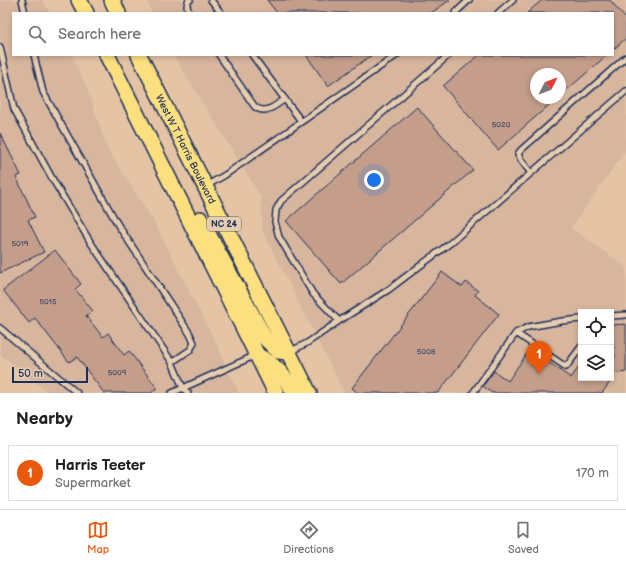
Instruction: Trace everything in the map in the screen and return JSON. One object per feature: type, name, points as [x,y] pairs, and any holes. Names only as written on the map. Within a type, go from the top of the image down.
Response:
[{"type":"main road","points":[[79,0],[85,12]]},
{"type":"main road","points":[[112,0],[118,12]]},
{"type":"main road","name":"NC 24","points":[[107,56],[276,393]]},
{"type":"main road","name":"West W T Harris Boulevard","points":[[140,56],[309,393]]},
{"type":"main road","points":[[163,168],[198,216],[264,337],[278,351],[288,352]]},
{"type":"main road","points":[[257,355],[269,361],[282,373],[294,393]]},
{"type":"lane","points":[[22,0],[25,12]]},
{"type":"lane","points":[[189,12],[187,6],[188,1],[190,0]]},
{"type":"lane","points":[[211,0],[220,12]]},
{"type":"lane","points":[[456,12],[469,0]]},
{"type":"lane","points":[[499,12],[513,0]]},
{"type":"lane","points":[[0,46],[14,109],[42,161],[92,244],[172,362],[183,388],[188,393]]},
{"type":"lane","points":[[34,56],[43,92],[118,226],[190,334],[194,343],[190,350],[172,362]]},
{"type":"lane","points":[[220,56],[255,107],[260,111],[265,111],[285,99]]},
{"type":"lane","points":[[253,56],[301,121]]},
{"type":"lane","points":[[205,186],[225,175],[396,56]]},
{"type":"lane","points":[[339,321],[313,294],[279,237],[275,222],[276,210],[281,201],[448,56]]},
{"type":"lane","points":[[531,173],[518,154],[521,150],[626,57]]},
{"type":"lane","points":[[288,352],[307,343],[388,290],[449,244],[626,91]]},
{"type":"lane","points":[[614,316],[626,315]]},
{"type":"lane","points":[[473,393],[516,334],[528,327],[578,319]]},
{"type":"lane","points":[[0,328],[77,393]]},
{"type":"lane","points":[[516,334],[566,368],[578,351]]},
{"type":"lane","points":[[172,393],[257,355]]},
{"type":"shaded area","points":[[0,0],[43,0],[49,12],[12,12],[12,56],[72,56],[86,85],[107,148],[153,220],[217,345],[239,393],[48,393],[0,354]]},
{"type":"shaded area","points":[[146,0],[626,0],[626,150],[571,228],[626,267],[626,393],[344,393],[263,232],[261,197],[174,56],[614,56],[614,12],[152,12]]},
{"type":"building","points":[[267,0],[450,0],[432,12],[276,12]]},
{"type":"building","points":[[542,0],[610,0],[626,19],[626,38],[614,49],[614,12],[528,12]]},
{"type":"building","points":[[307,56],[371,56],[328,86]]},
{"type":"building","points":[[478,56],[606,56],[566,91],[566,68],[530,68],[530,104],[550,104],[498,150],[443,86]]},
{"type":"building","points":[[417,107],[473,170],[341,284],[286,221]]},
{"type":"building","points":[[0,133],[21,175],[16,177],[35,217],[28,220],[44,252],[0,273]]},
{"type":"building","points":[[55,250],[81,284],[75,289],[93,311],[86,316],[103,337],[108,333],[124,355],[129,351],[157,388],[151,393],[104,393],[77,357],[69,362],[35,318],[29,323],[3,290]]},
{"type":"building","points":[[442,272],[462,287],[466,282],[478,291],[475,295],[499,314],[438,393],[358,393],[352,388]]},
{"type":"building","points":[[626,324],[626,372],[614,374],[615,357],[614,325]]},
{"type":"building","points":[[530,349],[571,378],[578,368],[578,381],[611,381],[602,393],[492,393],[483,386],[494,371],[508,381]]},
{"type":"place","name":"Harris Teeter","points":[[539,374]]}]
